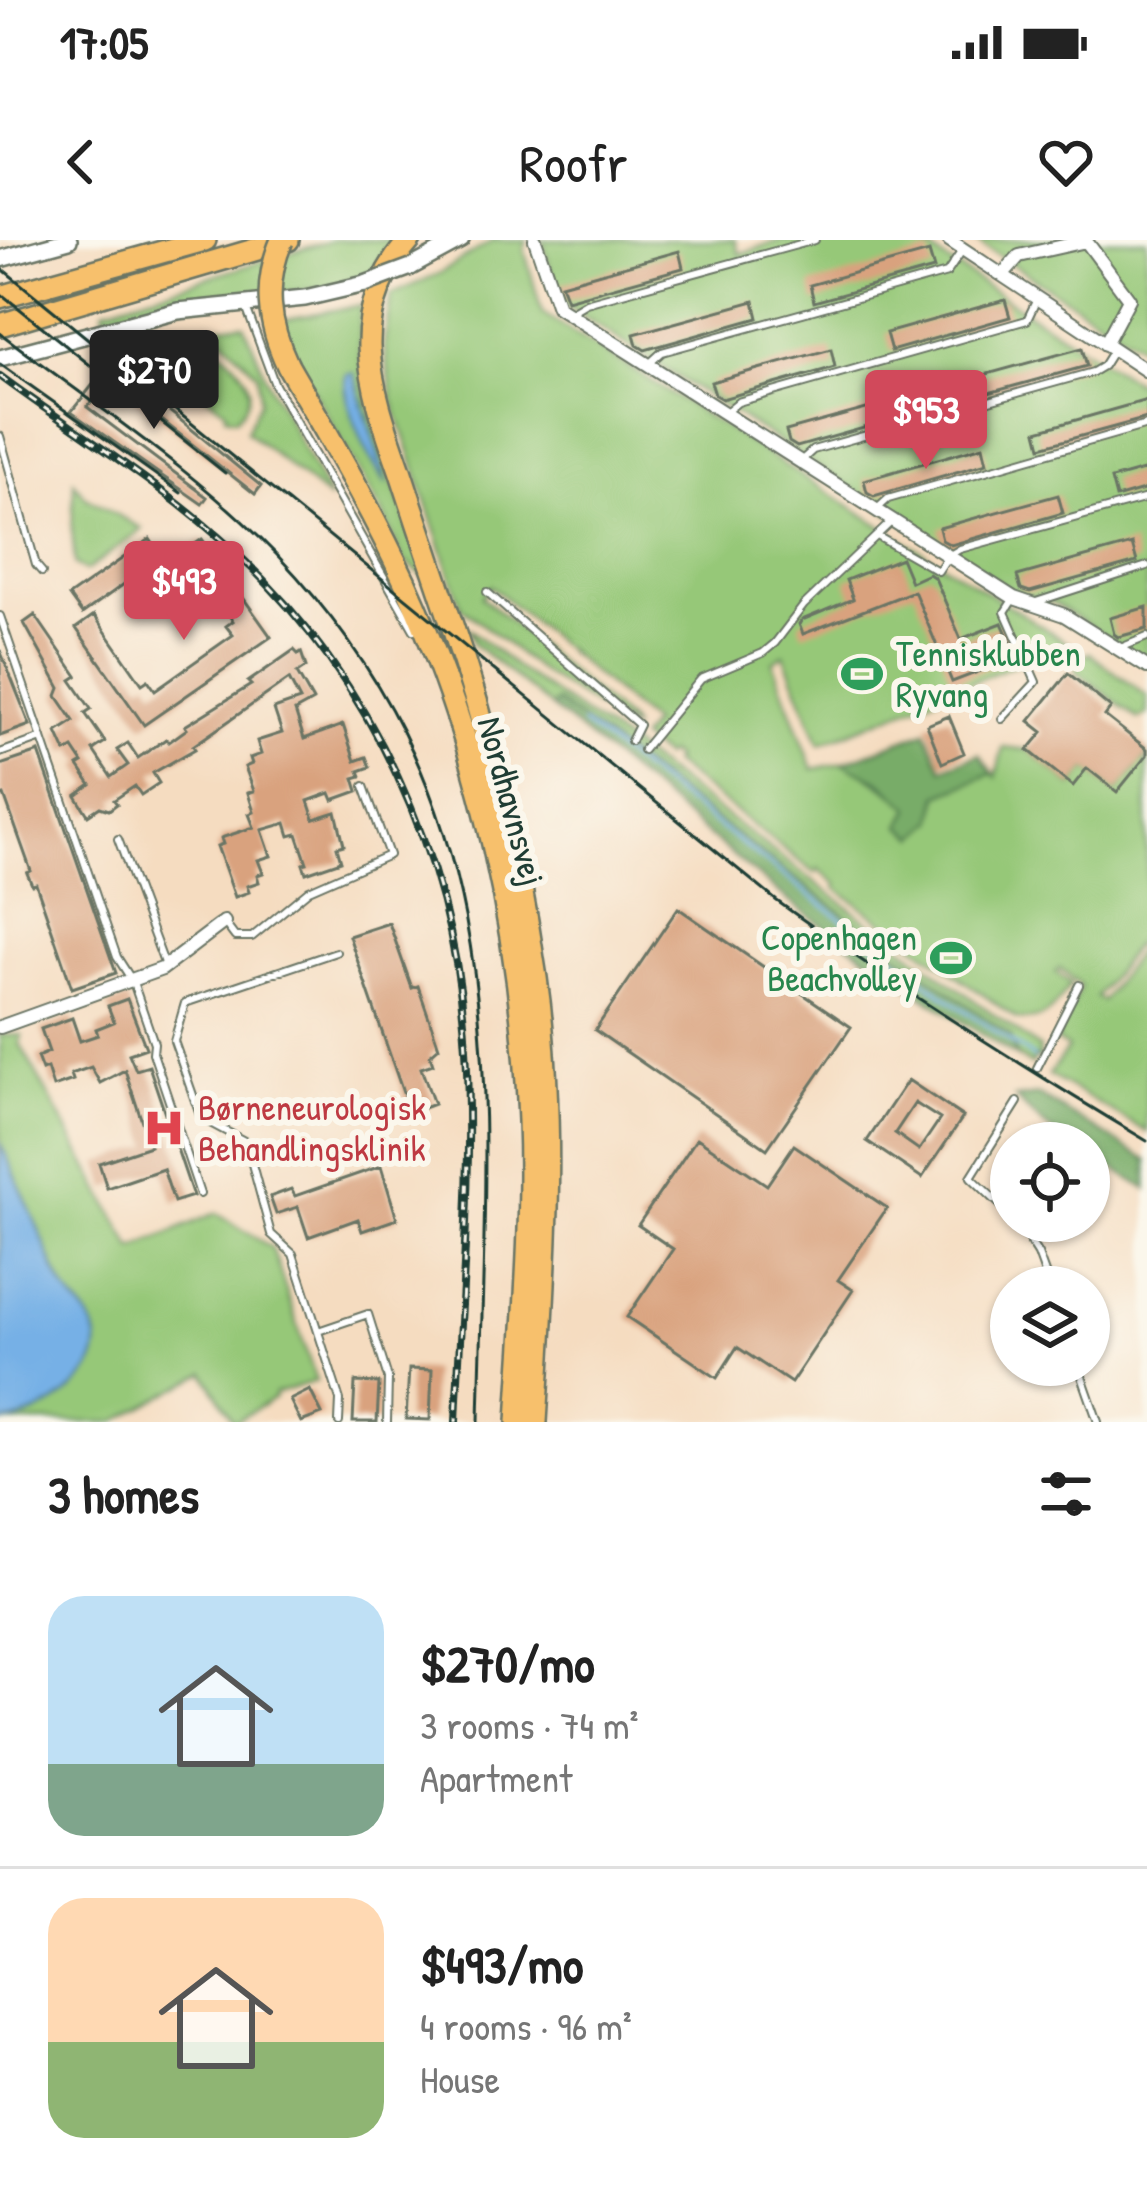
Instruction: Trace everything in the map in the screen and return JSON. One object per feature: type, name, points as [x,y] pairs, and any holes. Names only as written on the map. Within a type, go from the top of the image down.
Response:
[{"type":"highway","points":[[0,326],[285,240]]},
{"type":"highway","name":"Nordhavnsvej","points":[[285,240],[271,272],[270,312],[288,366],[380,531],[449,694],[480,792],[505,899],[539,1172]]},
{"type":"highway","name":"Nordhavnsvej","points":[[410,240],[387,271],[373,305],[371,369],[454,631],[507,822],[537,984],[536,1422]]},
{"type":"highway","points":[[0,297],[198,242]]},
{"type":"highway","name":"Nordhavnsvej","points":[[518,1422],[537,1243]]},
{"type":"street","points":[[0,259],[69,240]]},
{"type":"street","points":[[0,358],[163,315],[304,298],[365,284],[411,267],[461,240]]},
{"type":"street","points":[[535,240],[552,298],[568,314],[1014,598],[1064,615],[1147,667]]},
{"type":"street","points":[[949,240],[1147,370]]},
{"type":"street","points":[[1003,274],[1019,256],[1066,242],[1086,242],[1129,298],[1109,346]]},
{"type":"street","points":[[0,1027],[133,982],[165,967],[224,922]]},
{"type":"lane","points":[[568,314],[586,303],[815,240]]},
{"type":"lane","points":[[649,365],[662,352],[946,273],[963,249]]},
{"type":"lane","points":[[725,413],[738,402],[1028,320],[1037,299]]},
{"type":"lane","points":[[246,304],[275,385],[449,694]]},
{"type":"lane","points":[[801,462],[813,450],[1093,373],[1103,366],[1109,346]]},
{"type":"lane","points":[[876,510],[888,499],[1147,425]]},
{"type":"lane","points":[[0,436],[36,566],[42,572]]},
{"type":"lane","points":[[876,535],[938,571],[960,549],[1147,498]]},
{"type":"lane","points":[[643,750],[701,679],[763,653],[804,605],[892,520]]},
{"type":"lane","points":[[1030,605],[1048,595],[1147,566]]},
{"type":"lane","points":[[487,592],[639,725],[631,741]]},
{"type":"lane","points":[[1002,719],[1036,682],[1005,612],[1014,598]]},
{"type":"lane","points":[[0,616],[117,957],[133,982],[200,1194]]},
{"type":"lane","points":[[1118,649],[1147,638]]},
{"type":"lane","points":[[636,732],[663,726]]},
{"type":"lane","points":[[0,753],[42,738]]},
{"type":"lane","points":[[224,922],[235,937],[252,937],[309,890],[389,855],[364,786]]},
{"type":"lane","points":[[118,839],[165,967]]},
{"type":"lane","points":[[336,952],[184,1003],[174,1041],[201,1118],[246,1142],[271,1234],[293,1254],[340,1400],[339,1422]]},
{"type":"lane","points":[[1037,1068],[1078,985]]},
{"type":"lane","points":[[1005,1122],[1018,1102]]},
{"type":"lane","points":[[990,1147],[971,1177],[990,1194]]},
{"type":"lane","points":[[537,1243],[539,1172]]},
{"type":"lane","points":[[537,1243],[539,1172]]},
{"type":"lane","points":[[318,1331],[368,1313],[388,1378],[386,1422]]},
{"type":"lane","points":[[1085,1386],[1098,1422]]},
{"type":"green space","points":[[333,240],[394,240],[373,273],[331,287],[169,307],[112,320],[103,313],[104,309]]},
{"type":"green space","points":[[494,240],[527,240],[524,249],[542,313],[1068,643],[820,744],[784,654],[773,662],[813,769],[842,763],[855,767],[934,821],[938,795],[993,773],[996,777],[1003,747],[1028,750],[1073,786],[1087,768],[1117,792],[1147,755],[1147,929],[1096,997],[1102,1001],[1147,938],[1147,1132],[1049,1075],[1068,1048],[1056,1041],[1081,986],[1060,968],[1056,972],[1071,984],[1055,1006],[1036,1019],[1017,1019],[836,888],[818,869],[815,873],[672,763],[675,759],[669,754],[664,757],[640,739],[652,723],[491,586],[482,597],[632,729],[541,672],[461,607],[393,401],[384,345],[391,295],[440,273]]},
{"type":"green space","points":[[542,240],[735,240],[739,254],[782,240],[914,240],[1147,389],[1147,662],[1053,603],[1015,593],[559,301]]},
{"type":"green space","points":[[974,240],[1147,240],[1147,350]]},
{"type":"green space","points":[[361,305],[362,372],[370,407],[429,580],[403,560],[383,514],[301,369],[282,320]]},
{"type":"green space","points":[[244,324],[330,500],[246,431],[260,401],[258,374],[220,335],[219,326]]},
{"type":"green space","points":[[211,343],[239,367],[249,386],[245,407],[236,418],[226,416],[226,410],[167,367]]},
{"type":"green space","points":[[74,482],[86,497],[142,529],[86,571],[75,565]]},
{"type":"green space","points":[[469,629],[1039,1048],[1040,1059],[1036,1057],[1032,1065],[1017,1057],[1010,1036],[557,702],[551,707],[474,644]]},
{"type":"green space","points":[[1089,653],[1147,696],[1147,715],[1138,719],[1076,671],[1078,660]]},
{"type":"green space","points":[[556,702],[1010,1036],[1017,1057],[790,902],[551,707]]},
{"type":"green space","points":[[926,731],[942,768],[979,754],[993,773],[939,795],[934,821],[916,837],[901,826],[910,808],[880,781],[842,763]]},
{"type":"green space","points":[[0,1035],[22,1035],[20,1044],[133,1249],[216,1213],[272,1248],[316,1381],[274,1394],[275,1398],[234,1422],[205,1373],[115,1422],[0,1422]]},
{"type":"green space","points":[[1038,1095],[1083,1122],[1041,1122],[1015,1098]]},
{"type":"green space","points":[[1110,1138],[1147,1160],[1147,1189],[1110,1167]]},
{"type":"water","points":[[353,373],[387,484],[352,415],[346,374]]},
{"type":"water","points":[[0,1142],[60,1280],[91,1322],[97,1349],[85,1376],[59,1400],[29,1416],[0,1422]]},
{"type":"building","points":[[679,251],[683,268],[567,300],[561,284]]},
{"type":"building","points":[[929,252],[934,269],[814,302],[810,285]]},
{"type":"building","points":[[1005,300],[1010,317],[891,351],[886,333]]},
{"type":"building","points":[[754,301],[758,318],[645,350],[637,345],[634,334]]},
{"type":"building","points":[[1082,348],[1087,366],[967,399],[962,381]]},
{"type":"building","points":[[831,349],[835,367],[722,399],[715,395],[711,382]]},
{"type":"building","points":[[115,357],[123,363],[118,369],[261,486],[255,494],[110,379],[87,407],[207,497],[202,504],[71,412]]},
{"type":"building","points":[[906,398],[910,415],[797,447],[789,442],[786,431]]},
{"type":"building","points":[[1147,400],[1147,418],[1041,447],[1037,431]]},
{"type":"building","points":[[983,446],[987,463],[874,496],[867,492],[864,480]]},
{"type":"building","points":[[1147,469],[1147,489],[1116,498],[1111,479]]},
{"type":"building","points":[[1058,495],[1063,513],[951,545],[942,540],[939,528]]},
{"type":"building","points":[[150,539],[162,557],[82,614],[69,596]]},
{"type":"building","points":[[202,539],[215,557],[225,550],[236,564],[225,572],[271,637],[144,725],[76,628],[94,615],[142,684],[148,680],[155,690],[233,635],[226,626],[233,621],[184,552]]},
{"type":"building","points":[[1132,544],[1137,562],[1030,592],[1021,589],[1017,576]]},
{"type":"building","points":[[901,558],[911,582],[929,574],[935,578],[961,639],[1002,623],[1017,657],[952,682],[914,591],[803,634],[802,620],[853,599],[846,580]]},
{"type":"building","points":[[1147,607],[1147,629],[1114,634],[1110,618]]},
{"type":"building","points":[[35,615],[77,676],[71,680],[91,709],[85,713],[105,742],[93,750],[111,777],[128,765],[117,750],[128,743],[138,758],[166,739],[169,742],[294,650],[301,652],[306,667],[297,673],[313,701],[295,711],[304,739],[343,725],[355,761],[366,757],[370,767],[354,778],[358,791],[333,800],[330,793],[308,801],[314,819],[336,812],[344,845],[337,847],[341,861],[306,873],[297,834],[290,836],[286,823],[262,830],[271,856],[258,860],[263,873],[257,875],[259,882],[235,897],[217,846],[223,844],[221,838],[254,827],[248,793],[254,791],[245,767],[252,764],[250,758],[261,754],[257,741],[282,733],[274,709],[300,700],[289,679],[193,746],[195,749],[153,773],[159,783],[141,795],[135,786],[114,800],[117,804],[109,810],[100,807],[88,815],[76,796],[91,785],[78,766],[83,763],[73,748],[66,752],[57,732],[74,721],[57,696],[60,688],[24,623]]},
{"type":"building","points":[[0,650],[30,725],[0,736]]},
{"type":"building","points":[[1068,673],[1111,708],[1105,716],[1147,749],[1117,792],[1087,768],[1073,786],[1028,750],[1043,732],[1029,721]]},
{"type":"building","points":[[949,716],[964,753],[942,763],[927,725]]},
{"type":"building","points":[[39,752],[116,973],[72,988],[36,884],[32,885],[27,873],[31,871],[4,795],[0,796],[0,765]]},
{"type":"building","points":[[678,908],[851,1027],[767,1149],[595,1030]]},
{"type":"building","points":[[389,923],[439,1047],[430,1055],[433,1064],[421,1068],[434,1104],[410,1113],[349,936]]},
{"type":"building","points":[[127,999],[146,1048],[129,1054],[136,1070],[149,1066],[193,1196],[174,1202],[163,1169],[107,1188],[99,1163],[150,1146],[125,1070],[100,1083],[91,1067],[53,1087],[47,1068],[42,1070],[37,1057],[49,1052],[41,1029],[72,1018],[80,1041],[98,1035],[96,1029],[114,1022],[108,1006]]},
{"type":"building","points":[[908,1080],[963,1117],[922,1178],[867,1141]],"holes":[[[915,1103],[940,1119],[919,1150],[895,1133]]]},
{"type":"building","points":[[697,1138],[767,1185],[794,1145],[887,1208],[838,1280],[853,1290],[791,1383],[737,1347],[717,1378],[627,1317],[673,1249],[638,1225]]},
{"type":"building","points":[[381,1166],[397,1219],[362,1231],[358,1219],[308,1237],[298,1207],[276,1214],[270,1197],[291,1189],[295,1196]]},
{"type":"building","points":[[409,1369],[432,1370],[430,1420],[406,1419]]},
{"type":"building","points":[[355,1382],[379,1383],[377,1422],[353,1422]]},
{"type":"building","points":[[310,1390],[322,1414],[301,1422],[290,1400]]},
{"type":"waterway","points":[[582,724],[1034,1058]]},
{"type":"tram line","points":[[0,267],[777,901],[959,1025],[1147,1141]]},
{"type":"tram line","points":[[0,293],[225,473]]},
{"type":"tram line","points":[[0,333],[178,466],[277,555],[357,653],[413,753],[451,856],[473,963],[483,1072],[485,1185],[479,1422]]},
{"type":"tram line","points":[[0,364],[181,493]]},
{"type":"railway","points":[[0,376],[149,481],[233,550],[327,656],[398,777],[445,910],[466,1049],[467,1189],[456,1422]]},
{"type":"place","name":"Tennisklubben Ryvang","points":[[862,674]]},
{"type":"place","name":"Copenhagen Beachvolley","points":[[951,958]]},
{"type":"place","name":"Børneneurologisk Behandlingsklinik","points":[[164,1128]]}]
